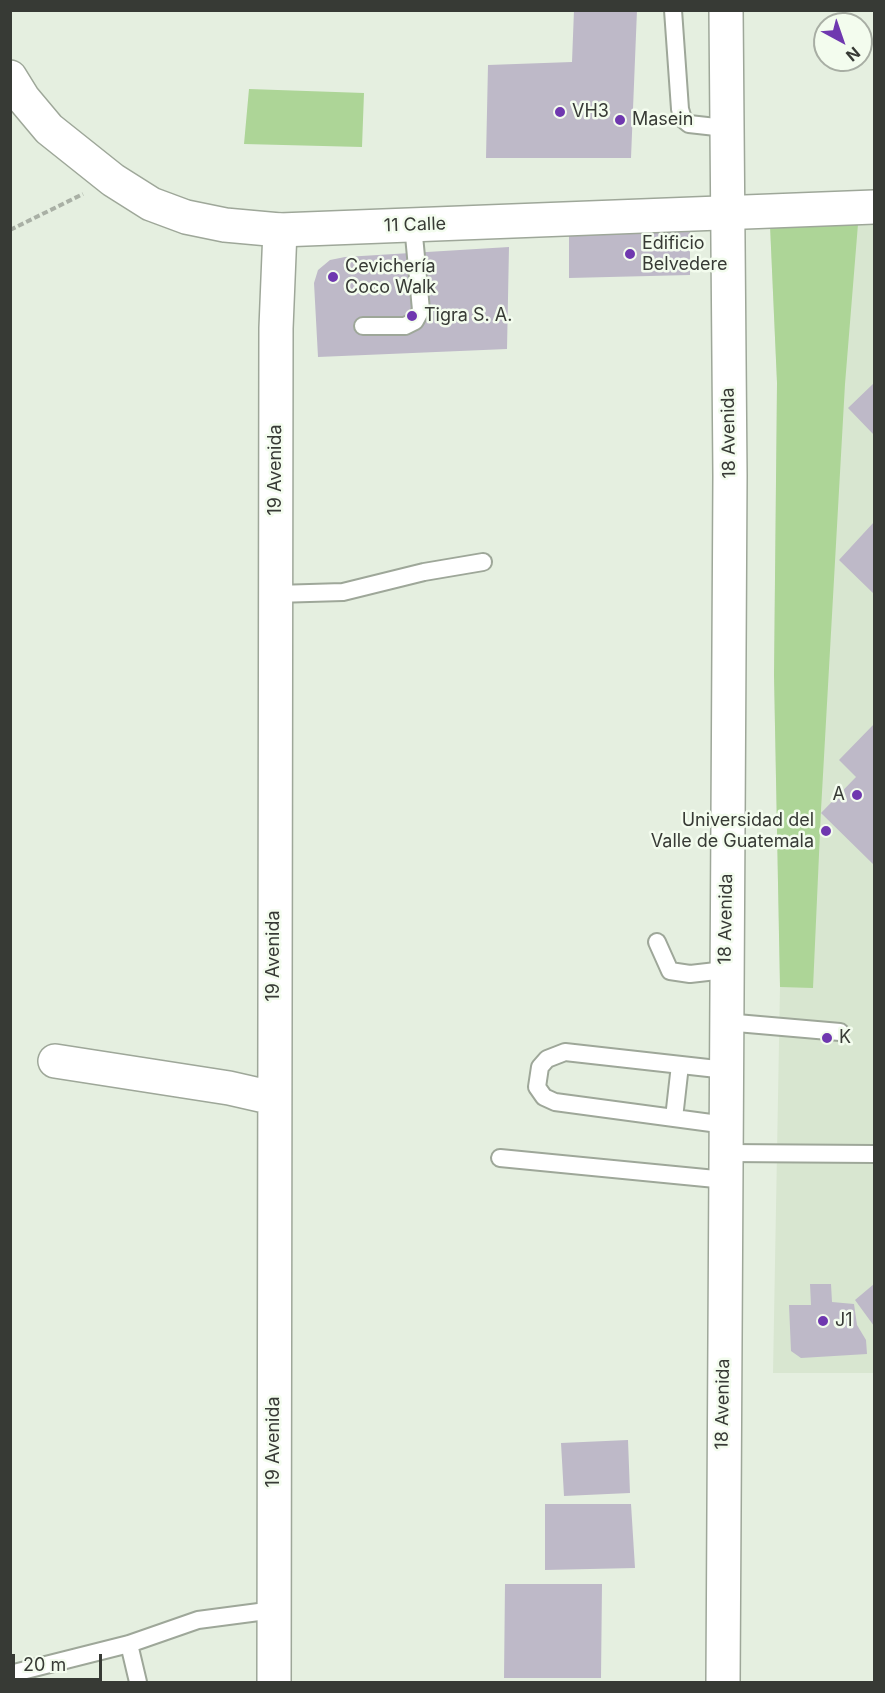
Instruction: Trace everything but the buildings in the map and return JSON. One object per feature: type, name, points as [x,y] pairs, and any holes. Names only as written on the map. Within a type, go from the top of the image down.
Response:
[{"type":"street","name":"18 Avenida","points":[[723,1683],[725,970],[730,476],[726,10]]},
{"type":"street","name":"11 Calle","points":[[10,77],[23,98],[49,129],[113,180],[151,204],[186,217],[225,225],[280,230],[874,207]]},
{"type":"street","name":"19 Avenida","points":[[274,1683],[273,1098],[276,328],[280,230]]},
{"type":"street","points":[[55,1061],[229,1088],[273,1098]]},
{"type":"lane","points":[[674,10],[680,109],[683,118],[689,124],[726,128]]},
{"type":"lane","points":[[363,326],[405,326],[415,321],[421,310],[413,225]]},
{"type":"lane","points":[[276,594],[343,592],[442,568],[483,562]]},
{"type":"lane","points":[[657,942],[670,971],[690,974],[725,970]]},
{"type":"lane","points":[[725,1022],[840,1032]]},
{"type":"lane","points":[[726,1070],[565,1052],[548,1059],[540,1067],[537,1077],[537,1087],[540,1092],[555,1102],[674,1118],[726,1152]]},
{"type":"lane","points":[[674,1118],[680,1065]]},
{"type":"lane","points":[[500,1158],[726,1152],[874,1154]]},
{"type":"lane","points":[[10,1674],[129,1644],[198,1620],[274,1610]]},
{"type":"lane","points":[[129,1644],[138,1683]]},
{"type":"path","points":[[10,230],[113,180]]},
{"type":"shaded area","name":"Universidad del Valle de Guatemala","points":[[874,223],[874,1373],[773,1373],[780,987],[774,675],[777,383],[770,225]]},
{"type":"green space","points":[[249,89],[364,93],[362,147],[244,144]]},
{"type":"green space","points":[[858,224],[845,384],[813,988],[780,987],[774,675],[777,383],[770,225]]},
{"type":"place","name":"VH3","points":[[560,112]]},
{"type":"place","name":"Masein","points":[[620,120]]},
{"type":"place","name":"Edificio Belvedere","points":[[630,254]]},
{"type":"place","name":"Cevichería Coco Walk","points":[[333,277]]},
{"type":"place","name":"Tigra S. A.","points":[[412,316]]},
{"type":"place","name":"A","points":[[857,795]]},
{"type":"place","name":"Universidad del Valle de Guatemala","points":[[826,831]]},
{"type":"place","name":"K","points":[[827,1038]]},
{"type":"place","name":"J1","points":[[823,1321]]}]
